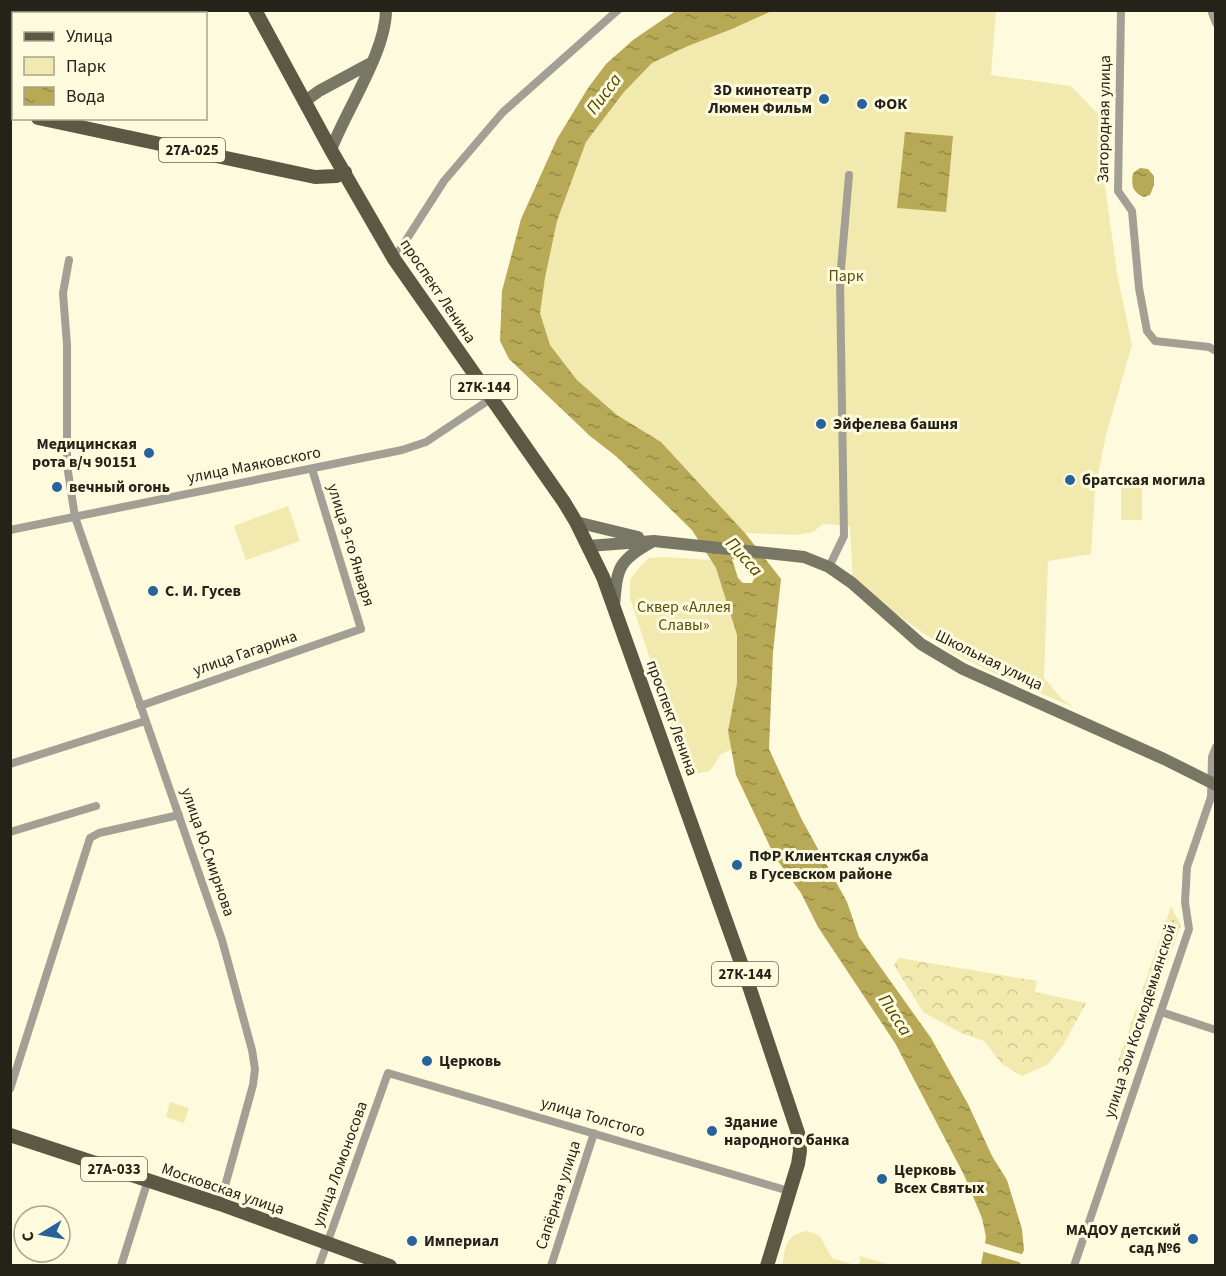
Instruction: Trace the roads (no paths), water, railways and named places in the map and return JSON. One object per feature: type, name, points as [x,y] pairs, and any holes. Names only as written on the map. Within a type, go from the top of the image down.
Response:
[{"type":"main road","name":"проспект Ленина","points":[[255,10],[304,102],[394,259],[576,522],[603,577],[679,785],[799,1136],[800,1151],[767,1266]]},
{"type":"main road","points":[[331,150],[381,43],[386,10]]},
{"type":"main road","points":[[304,102],[319,91],[371,63]]},
{"type":"main road","name":"27А-025","points":[[47,120],[315,177],[336,176],[345,172]]},
{"type":"main road","name":"Школьная улица","points":[[576,522],[654,541],[804,557],[829,567],[852,583],[921,644],[963,669],[1164,759],[1214,784]]},
{"type":"main road","points":[[614,607],[617,577],[623,562],[632,553],[654,541]]},
{"type":"main road","name":"Школьная улица","points":[[588,546],[654,541]]},
{"type":"main road","name":"Московская улица","points":[[10,1135],[220,1204],[390,1266]]},
{"type":"street","points":[[394,259],[444,181],[503,112],[618,10]]},
{"type":"street","name":"Загородная улица","points":[[1121,10],[1118,191],[1132,211],[1139,288],[1148,331],[1155,341],[1209,347],[1215,351]]},
{"type":"street","points":[[1210,10],[1215,23]]},
{"type":"street","points":[[829,567],[844,536],[840,280],[849,175]]},
{"type":"street","name":"улица Ю.Смирнова","points":[[69,260],[63,293],[67,345],[67,465],[75,517],[229,962],[248,1030],[255,1069],[253,1085],[220,1204]]},
{"type":"street","name":"улица Маяковского","points":[[10,530],[402,450],[426,442],[492,398]]},
{"type":"street","name":"улица 9-го Января","points":[[312,469],[361,629]]},
{"type":"street","name":"улица Гагарина","points":[[140,706],[361,629]]},
{"type":"street","points":[[10,764],[145,721]]},
{"type":"street","name":"улица Зои Космодемьянской","points":[[1074,1266],[1189,929],[1185,902],[1187,867],[1211,797],[1214,784],[1212,757],[1215,747]]},
{"type":"street","points":[[10,832],[96,806]]},
{"type":"street","points":[[10,1089],[90,838],[99,833],[179,815]]},
{"type":"street","points":[[1161,1012],[1215,1030]]},
{"type":"street","name":"улица Толстого","points":[[388,1072],[789,1191]]},
{"type":"street","name":"улица Ломоносова","points":[[319,1266],[388,1072]]},
{"type":"street","name":"Сапёрная улица","points":[[551,1266],[594,1133]]},
{"type":"street","points":[[121,1266],[148,1180]]},
{"type":"water","name":"Писса","points":[[681,10],[772,11],[652,63],[624,92],[586,142],[557,221],[540,313],[550,345],[577,380],[617,415],[661,442],[745,533],[781,579],[773,652],[769,749],[801,818],[847,902],[859,937],[931,1038],[968,1104],[992,1156],[1007,1180],[1022,1229],[1024,1250],[1019,1260],[1021,1265],[981,1265],[986,1237],[982,1218],[964,1175],[895,1043],[818,927],[801,893],[775,857],[736,775],[728,731],[737,683],[737,635],[716,568],[692,530],[617,457],[590,436],[509,359],[500,341],[502,291],[521,219],[557,139],[588,88],[606,64],[633,40],[674,12]],"holes":[[[732,559],[743,561],[754,579],[752,583],[743,583],[738,578]]]},
{"type":"water","points":[[905,132],[953,136],[946,212],[897,208]]},
{"type":"water","points":[[1140,168],[1148,169],[1154,176],[1154,185],[1150,195],[1144,197],[1137,193],[1132,185],[1133,173]]},
{"type":"place","name":"3D кинотеатр Люмен Фильм","points":[[824,99]]},
{"type":"place","name":"ФОК","points":[[862,104]]},
{"type":"place","name":"Эйфелева башня","points":[[821,424]]},
{"type":"place","name":"Медицинская рота в/ч 90151","points":[[149,453]]},
{"type":"place","name":"братская могила","points":[[1070,480]]},
{"type":"place","name":"вечный огонь","points":[[57,487]]},
{"type":"place","name":"С. И. Гусев","points":[[153,591]]},
{"type":"place","name":"ПФР Клиентская служба в Гусевском районе","points":[[737,865]]},
{"type":"place","name":"Церковь","points":[[427,1061]]},
{"type":"place","name":"Здание народного банка","points":[[712,1131]]},
{"type":"place","name":"Церковь Всех Святых","points":[[882,1179]]},
{"type":"place","name":"МАДОУ детский сад №6","points":[[1193,1239]]},
{"type":"place","name":"Империал","points":[[412,1241]]},
{"type":"park label","name":"Парк","points":[[846,276]]},
{"type":"park label","name":"Сквер «Аллея Славы»","points":[[684,616]]}]
